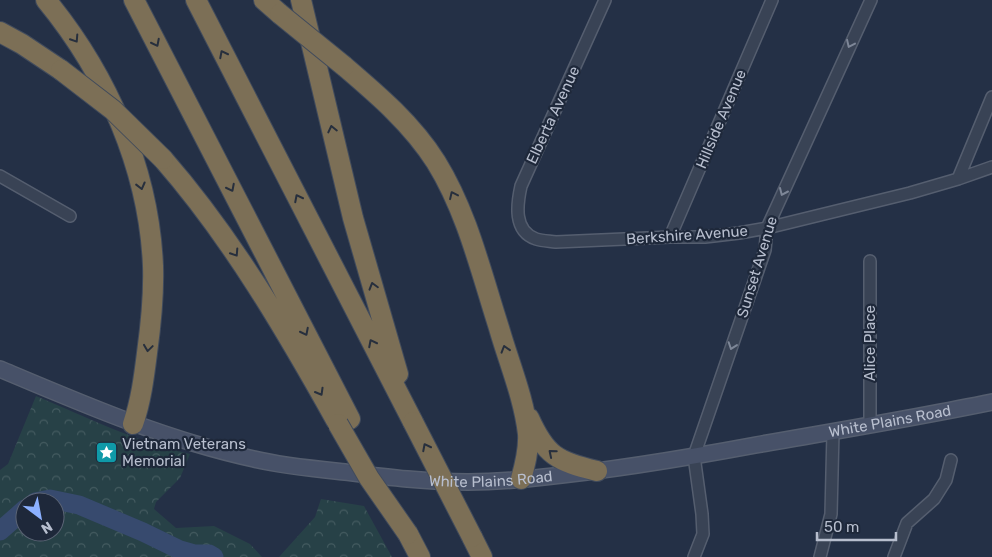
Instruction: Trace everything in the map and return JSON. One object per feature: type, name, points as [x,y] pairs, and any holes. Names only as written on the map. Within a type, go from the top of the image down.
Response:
[{"type":"highway","points":[[46,0],[78,43],[110,100],[130,148],[145,204],[152,246],[153,303],[140,398],[133,424]]},
{"type":"highway","points":[[134,0],[344,422],[420,557]]},
{"type":"highway","points":[[196,0],[482,557]]},
{"type":"highway","points":[[264,0],[386,103],[406,124],[435,161],[454,195],[468,230],[520,395],[535,431],[546,448],[561,460],[581,468],[596,471]]},
{"type":"highway","points":[[302,0],[353,218],[412,420]]},
{"type":"highway","points":[[0,32],[61,70],[113,110],[163,159],[201,204],[229,244],[298,354],[344,422]]},
{"type":"highway","points":[[520,395],[528,437],[527,455],[521,479]]},
{"type":"main road","name":"White Plains Road","points":[[0,369],[133,424],[256,460],[415,481],[469,482],[596,471],[833,432],[992,402]]},
{"type":"street","name":"Elberta Avenue","points":[[525,232],[520,224],[517,211],[521,186],[605,0]]},
{"type":"street","name":"Hillside Avenue","points":[[670,237],[772,0]]},
{"type":"street","name":"Sunset Avenue","points":[[694,456],[765,250],[767,228],[870,0]]},
{"type":"street","points":[[958,179],[992,97]]},
{"type":"street","name":"Berkshire Avenue","points":[[525,232],[534,238],[556,242],[705,237],[739,233],[767,228],[910,193],[992,168]]},
{"type":"street","points":[[0,176],[70,216]]},
{"type":"street","name":"Alice Place","points":[[870,261],[870,425]]},
{"type":"street","points":[[820,557],[831,514],[833,432]]},
{"type":"street","points":[[694,456],[703,534],[694,557]]},
{"type":"street","points":[[894,557],[907,523],[934,499],[946,480],[951,460]]},
{"type":"green space","points":[[36,396],[131,436],[190,454],[180,478],[156,502],[154,509],[176,528],[214,526],[250,544],[262,557],[0,557],[0,470],[8,464]]},
{"type":"green space","points":[[321,499],[364,506],[392,557],[279,557],[315,517]]},
{"type":"waterway","points":[[65,502],[79,505],[180,550],[194,554],[209,554],[214,557]]},
{"type":"waterway","points":[[0,531],[15,518]]},
{"type":"place","name":"Vietnam Veterans Memorial","points":[[106,453]]}]
